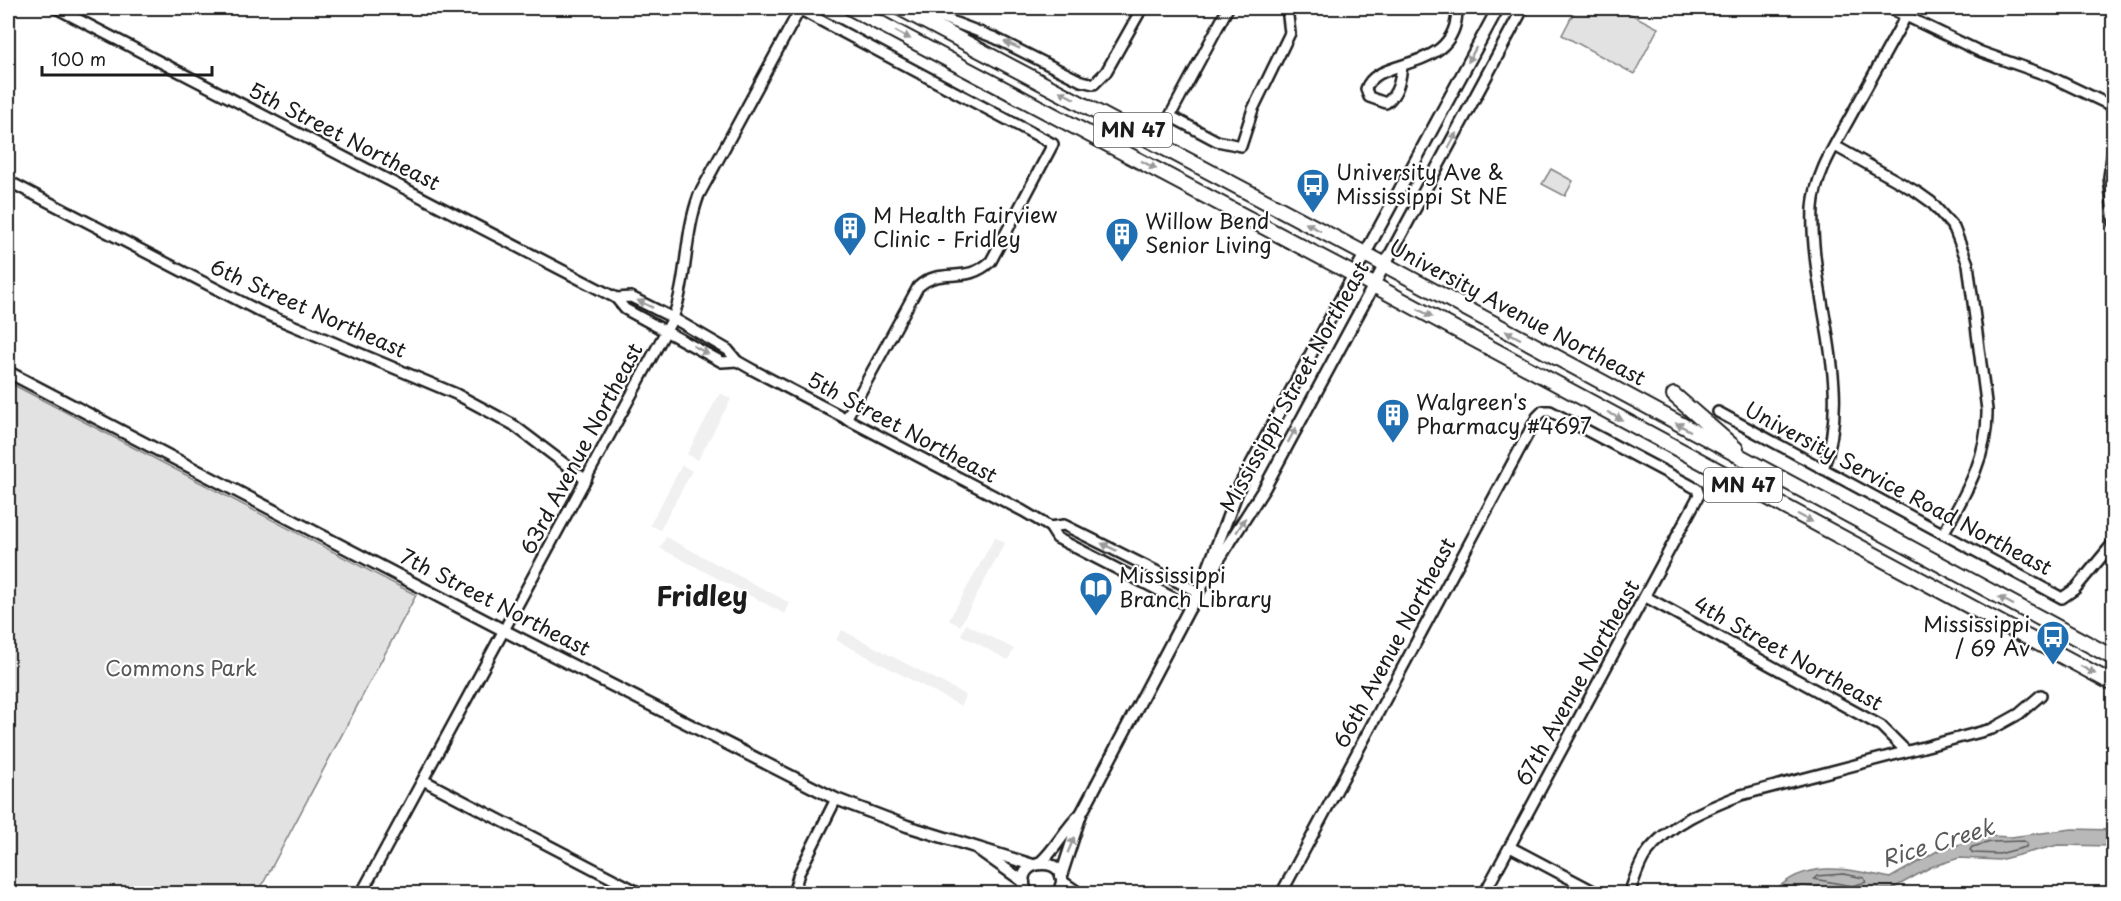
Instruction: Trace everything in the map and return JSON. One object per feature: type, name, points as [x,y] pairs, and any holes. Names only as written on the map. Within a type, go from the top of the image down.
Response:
[{"type":"main road","name":"University Avenue Northeast","points":[[851,8],[1353,274],[2114,684]]},
{"type":"main road","name":"University Avenue Northeast","points":[[900,8],[1365,254],[2114,658]]},
{"type":"main road","points":[[1674,395],[1753,464]]},
{"type":"street","name":"5th Street Northeast","points":[[56,8],[616,298],[625,309],[722,362],[737,361]]},
{"type":"street","points":[[798,8],[1053,144],[991,261],[975,273],[966,276],[939,276],[918,287],[846,420]]},
{"type":"street","name":"63rd Avenue Northeast","points":[[361,894],[673,318],[684,278],[690,220],[699,195],[798,8]]},
{"type":"street","points":[[917,8],[995,38],[1081,81],[1094,84],[1101,78],[1142,8]]},
{"type":"street","points":[[1228,8],[1170,116],[1217,141],[1241,146],[1253,109],[1290,33],[1287,8]]},
{"type":"street","points":[[1402,66],[1400,82],[1392,99],[1386,104],[1369,97],[1366,89],[1374,76],[1402,66],[1427,58],[1438,50],[1456,22],[1457,8]]},
{"type":"street","name":"Mississippi Street Northeast","points":[[1057,894],[1081,814],[1191,607],[1240,485],[1498,8]]},
{"type":"street","name":"Mississippi Street Northeast","points":[[1198,592],[1265,487],[1523,8]]},
{"type":"street","points":[[1889,8],[1981,52],[2049,76],[2114,107]]},
{"type":"street","points":[[1823,469],[1831,447],[1836,412],[1813,207],[1816,188],[1835,146],[1906,16]]},
{"type":"street","points":[[2114,144],[2109,177],[2114,224]]},
{"type":"street","points":[[1835,146],[1931,202],[1954,228],[1968,264],[1988,410],[1988,428],[1980,463],[1972,483],[1943,534]]},
{"type":"street","name":"6th Street Northeast","points":[[8,181],[261,312],[475,404],[512,424],[586,480]]},
{"type":"street","name":"5th Street Northeast","points":[[616,298],[632,297],[673,318],[728,350],[737,361],[1050,527],[1057,538],[1191,607]]},
{"type":"street","name":"7th Street Northeast","points":[[8,372],[505,631],[836,800],[974,847],[1055,867],[1061,879]]},
{"type":"street","name":"66th Avenue Northeast","points":[[1281,894],[1537,417],[1543,411],[1556,413],[1696,489]]},
{"type":"street","name":"University Service Road Northeast","points":[[1718,412],[2062,598],[2075,589],[2114,542]]},
{"type":"street","name":"67th Avenue Northeast","points":[[1484,894],[1697,501],[1696,489]]},
{"type":"street","name":"5th Street Northeast","points":[[1050,527],[1064,525],[1198,592]]},
{"type":"street","name":"4th Street Northeast","points":[[1646,597],[1881,726],[1906,751]]},
{"type":"street","points":[[1629,894],[1646,854],[1678,825],[1709,808],[1741,795],[1992,729],[2019,714],[2041,695]]},
{"type":"street","points":[[423,780],[642,894]]},
{"type":"street","points":[[793,894],[799,873],[836,800]]},
{"type":"street","name":"Mississippi Street Northeast","points":[[1025,889],[1026,872],[1049,855],[1065,831],[1081,814]]},
{"type":"street","name":"7th Street Northeast","points":[[974,847],[1025,889]]},
{"type":"street","points":[[1510,847],[1599,894]]},
{"type":"street","points":[[1061,879],[1081,894]]},
{"type":"shaded area","points":[[720,393],[731,399],[698,460],[687,454]]},
{"type":"shaded area","points":[[682,465],[692,471],[660,530],[650,525]]},
{"type":"shaded area","points":[[666,537],[790,603],[785,614],[660,548]]},
{"type":"shaded area","points":[[995,537],[1005,543],[960,626],[949,620]]},
{"type":"shaded area","points":[[966,624],[1014,649],[1008,660],[961,635]]},
{"type":"shaded area","points":[[842,630],[966,695],[961,706],[836,640]]},
{"type":"green space","points":[[1576,8],[1619,8],[1658,28],[1634,74],[1562,35]]},
{"type":"green space","points":[[1551,169],[1573,181],[1565,196],[1542,184]]},
{"type":"green space","name":"Commons Park","points":[[8,382],[416,595],[258,893],[8,893]]},
{"type":"water","name":"Rice Creek","points":[[2072,829],[2113,830],[2113,846],[2058,845],[1999,860],[1959,858],[1931,867],[1892,889],[1851,891],[1801,886],[1789,893],[1773,893],[1785,882],[1813,870],[1844,870],[1890,878],[1939,850],[1990,836],[2011,837]]},
{"type":"place","name":"University Ave & Mississippi St NE","points":[[1313,214]]},
{"type":"place","name":"M Health Fairview Clinic - Fridley","points":[[850,257]]},
{"type":"place","name":"Willow Bend Senior Living","points":[[1122,263]]},
{"type":"place","name":"Walgreen's Pharmacy #4697","points":[[1393,444]]},
{"type":"place","name":"Mississippi Branch Library","points":[[1096,617]]},
{"type":"place","name":"Mississippi / 69 Av","points":[[2053,666]]},
{"type":"district","name":"Fridley","points":[[702,597]]}]
